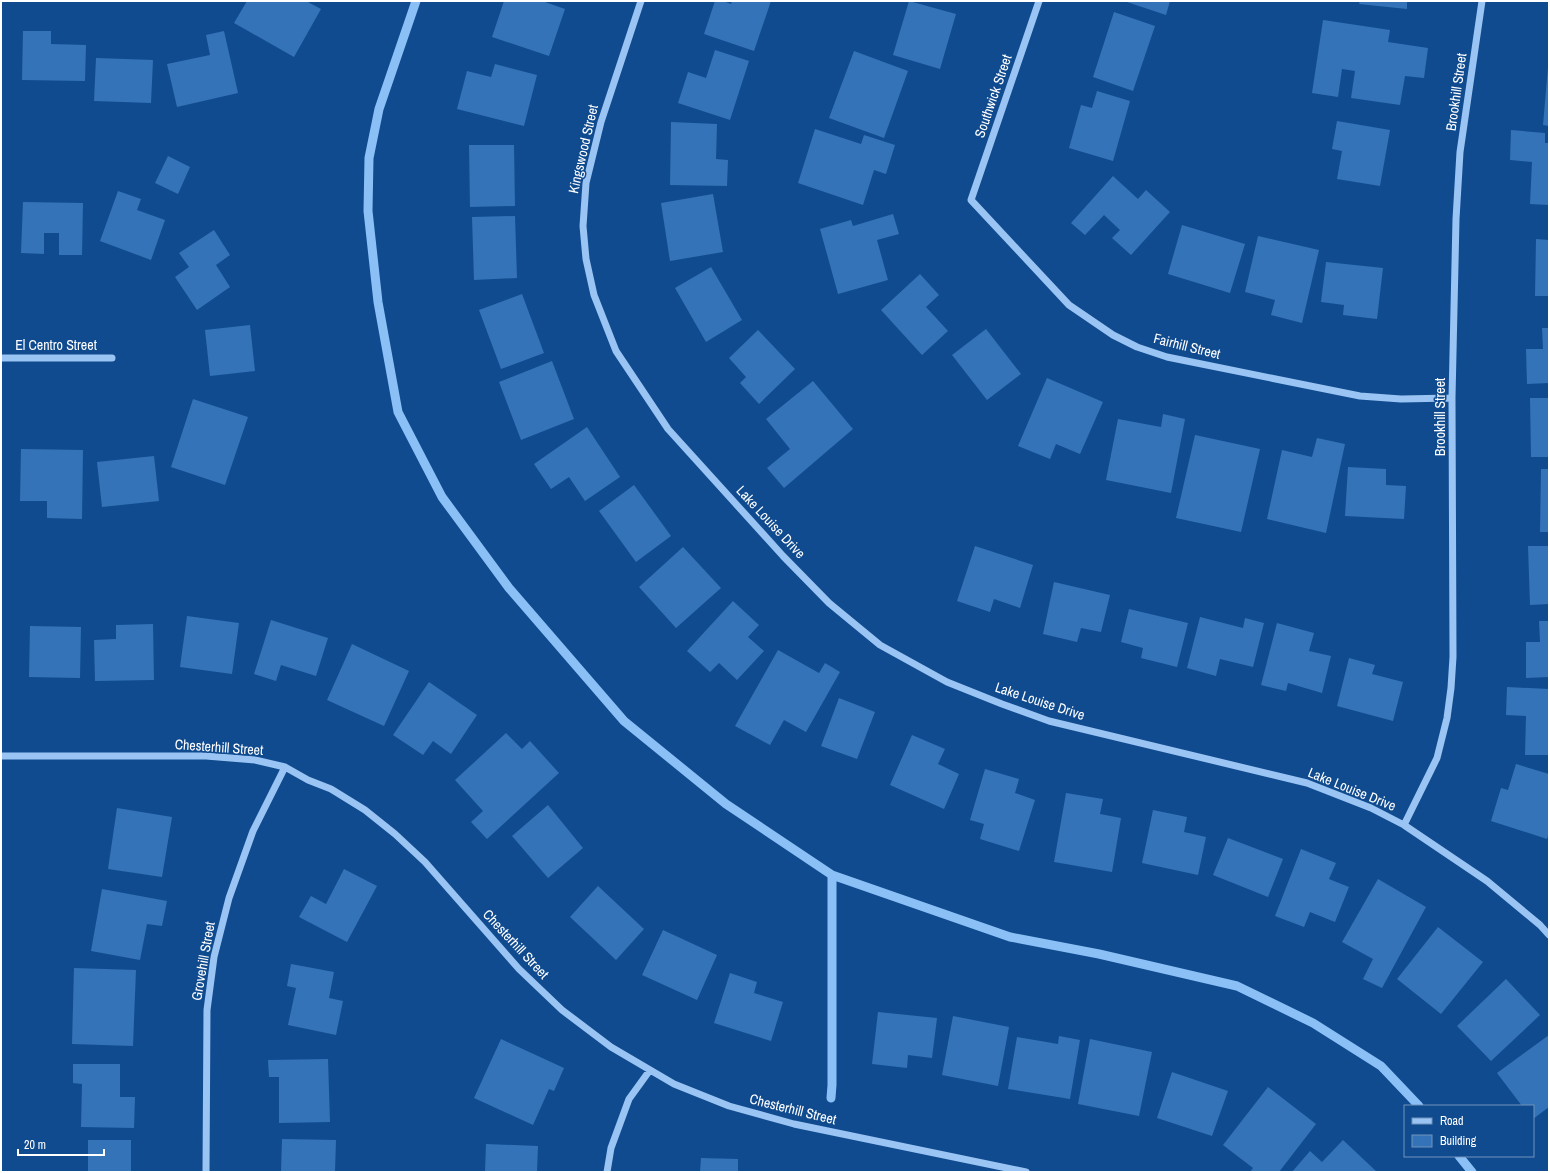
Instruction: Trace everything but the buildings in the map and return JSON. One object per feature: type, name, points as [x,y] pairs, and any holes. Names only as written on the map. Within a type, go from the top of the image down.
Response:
[{"type":"street","name":"Kingswood Street","points":[[616,351],[594,294],[586,259],[582,226],[586,182],[601,122],[641,1]]},
{"type":"street","name":"Southwick Street","points":[[971,200],[1039,1]]},
{"type":"street","name":"Brookhill Street","points":[[1404,825],[1436,758],[1446,718],[1451,688],[1453,657],[1452,398],[1456,219],[1460,152],[1482,1]]},
{"type":"street","name":"Fairhill Street","points":[[971,200],[1069,304],[1113,335],[1137,347],[1167,357],[1360,396],[1401,399],[1452,398]]},
{"type":"street","name":"Lake Louise Drive","points":[[616,351],[668,429],[783,556],[829,603],[880,645],[947,682],[1049,721],[1307,783],[1371,808],[1404,825],[1488,881],[1540,924],[1549,935]]},
{"type":"street","name":"El Centro Street","points":[[1,358],[112,358]]},
{"type":"street","name":"Chesterhill Street","points":[[1,756],[206,756],[255,760],[285,767],[308,780],[331,789],[365,810],[395,834],[425,862],[519,969],[562,1010],[611,1047],[674,1084],[729,1106],[794,1124],[1026,1172]]},
{"type":"street","name":"Grovehill Street","points":[[206,1172],[207,1010],[214,957],[229,898],[250,839],[285,767]]},
{"type":"street","points":[[607,1172],[611,1148],[629,1099],[650,1070]]},
{"type":"waterway","points":[[416,1],[379,109],[369,158],[368,211],[378,302],[398,412],[442,497],[509,588],[624,721],[726,804],[832,875],[831,1098]]},
{"type":"waterway","points":[[832,875],[1010,937],[1099,954],[1237,986],[1313,1023],[1381,1066],[1418,1105]]},
{"type":"waterway","points":[[1460,1157],[1472,1172]]}]
